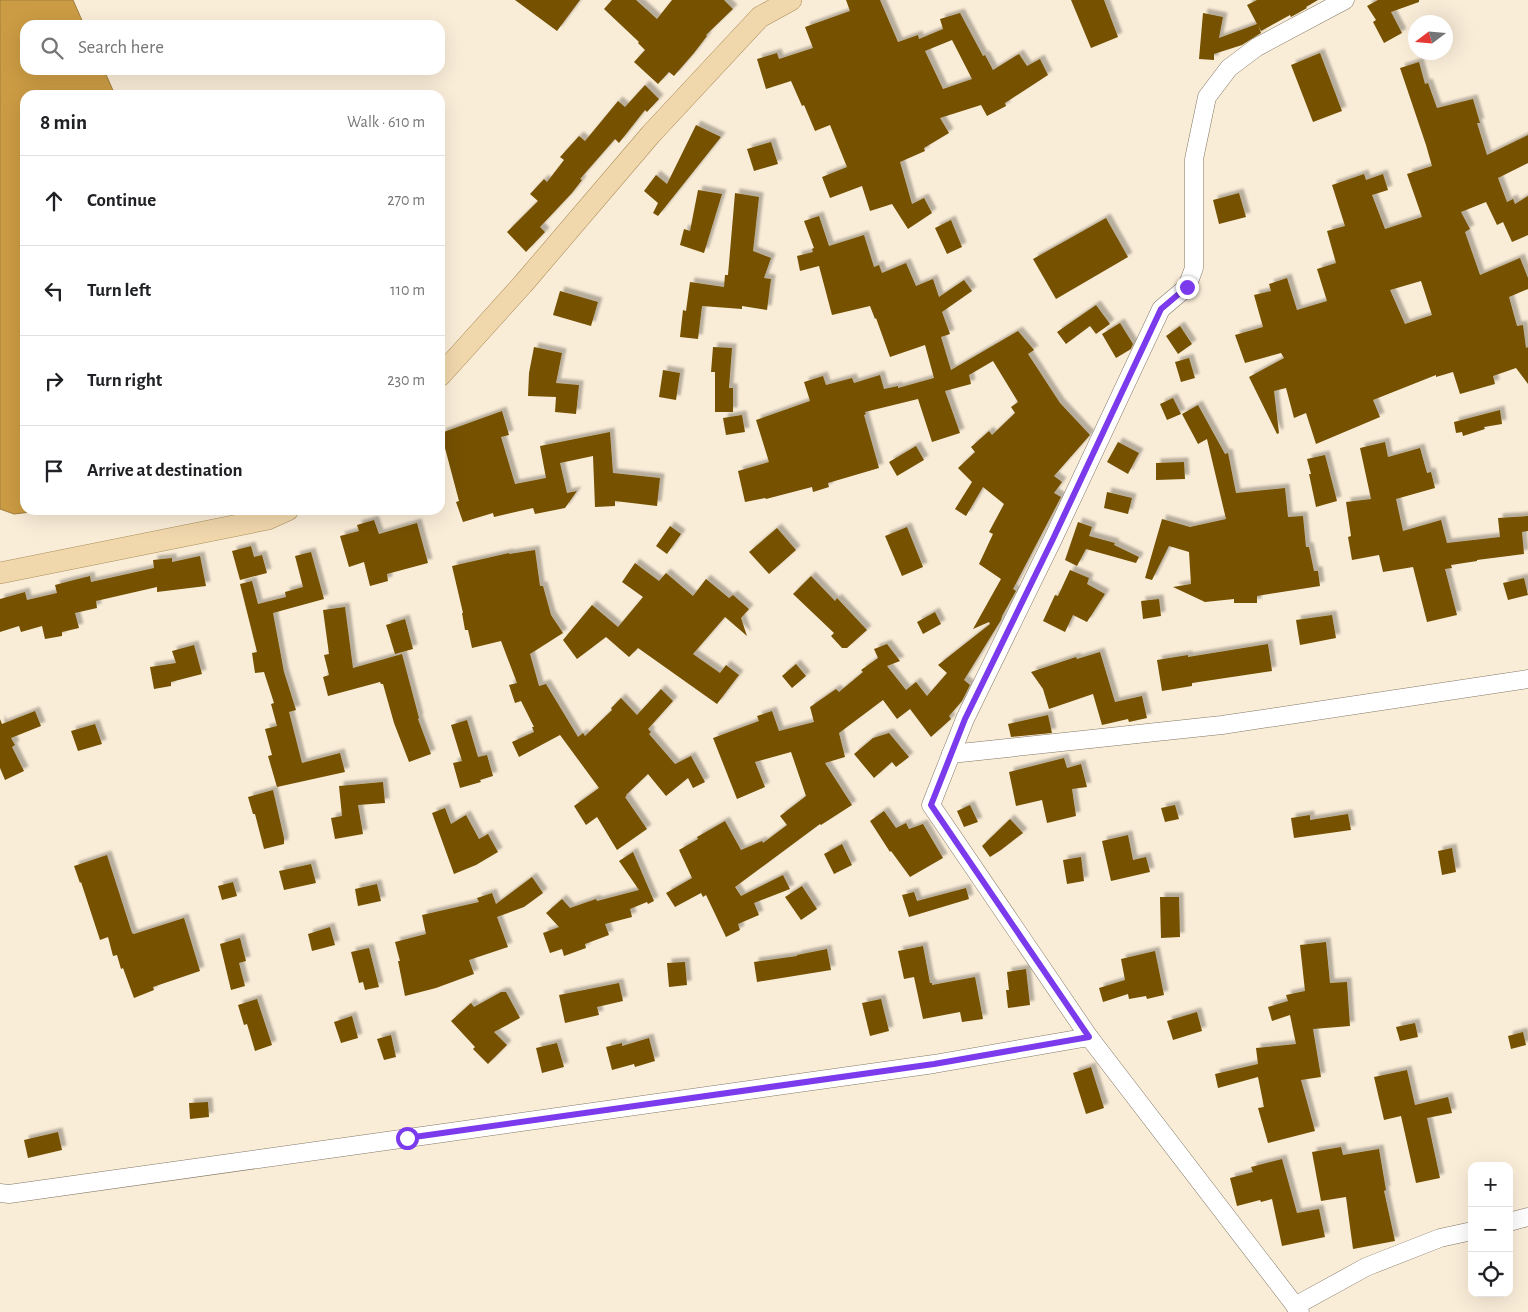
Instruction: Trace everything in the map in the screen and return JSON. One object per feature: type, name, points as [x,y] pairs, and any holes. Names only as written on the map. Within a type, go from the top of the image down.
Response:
[{"type":"main road","points":[[445,370],[523,284],[651,134],[760,17],[791,0]]},
{"type":"main road","points":[[0,573],[268,519],[277,515]]},
{"type":"street","points":[[1345,0],[1257,47],[1229,68],[1207,97],[1194,159],[1194,268],[1187,287],[1161,309],[1053,539],[965,719],[931,805],[1089,1037],[1298,1309],[1366,1267],[1440,1238],[1468,1232]]},
{"type":"street","points":[[951,754],[1222,725],[1528,678]]},
{"type":"street","points":[[0,1193],[9,1194],[934,1064],[1089,1037]]},
{"type":"street","points":[[1513,1221],[1528,1217]]},
{"type":"shaded area","points":[[0,0],[73,0],[82,20],[20,20],[20,75],[106,75],[113,90],[20,90],[20,513],[14,514],[0,509]]},
{"type":"building","points":[[515,0],[580,0],[557,31]]},
{"type":"building","points":[[612,0],[636,0],[657,19],[672,0],[724,0],[733,9],[706,35],[694,53],[674,76],[669,72],[658,84],[634,62],[645,50],[604,9]]},
{"type":"building","points":[[846,0],[880,0],[898,42],[918,35],[919,39],[943,29],[940,19],[960,13],[983,56],[985,55],[993,70],[1019,54],[1027,66],[1040,59],[1048,75],[1005,103],[1006,106],[987,116],[981,105],[940,118],[949,133],[924,148],[925,151],[900,162],[912,204],[924,198],[932,213],[908,229],[892,204],[870,211],[862,186],[830,198],[822,177],[847,167],[830,125],[815,131],[791,81],[766,89],[757,59],[777,53],[779,59],[813,48],[805,27],[850,11]],"holes":[[[952,40],[972,79],[943,89],[925,51]]]},
{"type":"building","points":[[1071,0],[1104,0],[1118,37],[1091,48]]},
{"type":"building","points":[[1257,0],[1318,0],[1291,17],[1290,15],[1261,31],[1258,25],[1261,33],[1242,45],[1214,54],[1214,60],[1199,59],[1203,13],[1223,17],[1219,38],[1257,24],[1247,5]]},
{"type":"building","points":[[1378,0],[1419,0],[1419,2],[1391,12],[1402,33],[1384,43],[1373,22],[1376,20],[1367,6]]},
{"type":"building","points":[[1320,53],[1342,111],[1313,122],[1291,65]]},
{"type":"building","points":[[1419,62],[1425,84],[1428,83],[1437,108],[1473,99],[1480,123],[1477,123],[1487,155],[1528,135],[1528,163],[1498,178],[1507,202],[1513,199],[1515,204],[1528,196],[1528,235],[1512,242],[1503,222],[1497,225],[1486,202],[1461,212],[1470,229],[1465,232],[1480,275],[1520,258],[1528,278],[1528,289],[1509,297],[1517,326],[1523,325],[1526,348],[1528,347],[1528,384],[1516,368],[1493,376],[1495,384],[1460,394],[1453,372],[1436,377],[1436,375],[1373,400],[1380,417],[1316,444],[1306,413],[1294,418],[1286,388],[1274,391],[1279,433],[1277,434],[1249,377],[1284,358],[1281,353],[1245,363],[1235,335],[1263,327],[1254,295],[1271,291],[1269,284],[1287,278],[1297,310],[1327,301],[1317,269],[1336,263],[1327,231],[1345,226],[1332,185],[1364,174],[1366,180],[1383,174],[1388,190],[1372,195],[1385,229],[1422,217],[1407,174],[1432,166],[1400,68]],"holes":[[[1421,281],[1432,315],[1405,324],[1390,290]]]},
{"type":"building","points":[[645,85],[659,99],[647,112],[645,110],[619,143],[615,139],[580,179],[582,180],[572,193],[540,227],[545,232],[526,252],[507,232],[538,201],[530,194],[544,179],[547,182],[564,160],[560,157],[579,136],[585,141],[618,101],[625,107]]},
{"type":"building","points":[[696,125],[721,137],[658,216],[653,213],[658,203],[644,191],[656,175],[667,184]]},
{"type":"building","points":[[771,142],[778,164],[754,171],[747,149]]},
{"type":"building","points":[[698,190],[722,194],[704,253],[680,245],[684,229],[690,231]]},
{"type":"building","points":[[735,193],[759,197],[753,251],[771,258],[764,278],[771,279],[767,310],[742,306],[742,309],[702,306],[698,339],[680,337],[683,310],[686,311],[690,282],[724,287],[725,275],[728,275]]},
{"type":"building","points":[[1239,193],[1246,217],[1219,224],[1213,200]]},
{"type":"building","points":[[819,216],[829,246],[864,235],[874,267],[879,265],[882,273],[906,263],[916,286],[933,279],[939,297],[964,280],[972,291],[942,312],[950,334],[941,337],[951,370],[1018,331],[1034,350],[1028,354],[1060,403],[1090,435],[1054,476],[1062,482],[1054,493],[1061,497],[1013,589],[1016,591],[1001,620],[964,680],[970,685],[962,701],[949,716],[951,719],[931,737],[910,709],[897,719],[883,700],[839,733],[845,757],[825,763],[852,805],[820,824],[735,887],[741,896],[783,875],[790,889],[754,903],[759,915],[738,924],[740,930],[726,937],[706,895],[703,897],[701,893],[675,907],[666,893],[692,878],[679,850],[725,821],[741,850],[762,841],[763,843],[787,825],[780,816],[806,796],[791,752],[755,762],[765,787],[737,799],[713,738],[759,721],[757,716],[772,711],[779,731],[814,722],[810,707],[836,689],[839,692],[863,672],[861,670],[878,658],[874,649],[887,644],[900,661],[887,666],[906,690],[916,682],[927,696],[947,673],[938,665],[990,624],[989,622],[973,629],[1001,579],[979,564],[993,534],[989,532],[1004,504],[983,487],[966,516],[955,509],[972,482],[958,468],[975,452],[971,447],[989,431],[992,435],[1015,413],[1011,407],[1018,402],[993,361],[969,375],[971,384],[945,391],[960,433],[932,442],[918,399],[865,412],[866,414],[864,415],[879,468],[828,483],[829,487],[813,492],[812,487],[766,499],[745,502],[738,471],[769,462],[756,420],[810,401],[804,382],[823,376],[826,385],[852,378],[854,383],[880,375],[884,389],[898,386],[898,388],[934,378],[925,345],[890,357],[870,306],[832,315],[819,266],[800,271],[797,256],[813,252],[812,249],[814,248],[804,221]]},
{"type":"building","points":[[1106,218],[1128,257],[1056,299],[1033,259]]},
{"type":"building","points":[[951,220],[962,247],[947,254],[935,228]]},
{"type":"building","points":[[560,291],[598,302],[591,326],[553,315]]},
{"type":"building","points":[[1096,305],[1110,324],[1096,334],[1090,326],[1066,344],[1057,332]]},
{"type":"building","points":[[1120,323],[1133,344],[1131,349],[1116,358],[1102,334]]},
{"type":"building","points":[[1180,326],[1192,344],[1178,354],[1166,336]]},
{"type":"building","points":[[534,347],[562,353],[556,383],[579,385],[576,414],[555,412],[556,397],[528,396],[529,373]]},
{"type":"building","points":[[713,347],[732,348],[729,388],[733,388],[733,412],[715,412],[715,372],[711,372]]},
{"type":"building","points":[[1189,358],[1195,378],[1181,382],[1175,362]]},
{"type":"building","points":[[663,370],[680,373],[676,400],[659,397]]},
{"type":"building","points":[[1173,398],[1181,414],[1167,420],[1160,404]]},
{"type":"building","points":[[1198,405],[1225,454],[1228,453],[1236,493],[1285,488],[1288,517],[1303,516],[1306,547],[1309,547],[1314,571],[1318,571],[1320,586],[1257,596],[1257,603],[1234,603],[1234,599],[1205,602],[1173,587],[1191,584],[1189,552],[1169,546],[1152,580],[1145,578],[1162,519],[1190,527],[1226,519],[1207,439],[1198,444],[1182,414]]},
{"type":"building","points":[[1500,410],[1502,424],[1484,427],[1485,429],[1463,436],[1462,432],[1456,433],[1454,422]]},
{"type":"building","points":[[502,411],[509,435],[501,437],[515,484],[546,478],[540,446],[610,432],[613,473],[660,478],[657,506],[615,501],[615,506],[595,507],[593,456],[560,463],[567,493],[577,491],[565,508],[535,514],[533,508],[494,517],[493,513],[463,522],[456,502],[459,501],[445,448],[445,432]]},
{"type":"building","points":[[742,415],[745,432],[726,435],[723,418]]},
{"type":"building","points":[[1118,442],[1139,453],[1128,474],[1107,462]]},
{"type":"building","points":[[1385,442],[1388,457],[1420,448],[1427,473],[1431,472],[1435,488],[1396,499],[1403,531],[1441,520],[1447,543],[1500,537],[1498,518],[1528,516],[1528,531],[1522,532],[1524,554],[1477,560],[1451,565],[1452,568],[1445,569],[1457,615],[1427,622],[1413,567],[1383,572],[1379,555],[1352,560],[1348,537],[1351,536],[1346,502],[1371,499],[1360,448]]},
{"type":"building","points":[[916,446],[924,460],[897,476],[889,462]]},
{"type":"building","points":[[1325,455],[1337,501],[1316,507],[1307,459]]},
{"type":"building","points":[[1184,462],[1185,479],[1156,480],[1156,463]]},
{"type":"building","points":[[1107,492],[1132,498],[1128,514],[1104,508]]},
{"type":"building","points":[[374,520],[379,534],[417,523],[428,563],[387,574],[388,581],[370,586],[364,562],[349,567],[340,536],[359,531],[357,525]]},
{"type":"building","points":[[1078,522],[1092,527],[1089,536],[1115,543],[1114,545],[1139,557],[1136,563],[1086,549],[1077,566],[1065,560]]},
{"type":"building","points":[[670,526],[681,534],[667,554],[656,546]]},
{"type":"building","points":[[907,527],[923,567],[902,576],[885,536]]},
{"type":"building","points":[[777,528],[796,550],[769,574],[749,552]]},
{"type":"building","points":[[251,546],[254,557],[262,555],[267,573],[240,580],[232,551]]},
{"type":"building","points":[[535,550],[540,586],[543,586],[551,615],[563,633],[530,654],[539,686],[546,684],[578,737],[583,733],[585,736],[612,710],[611,708],[621,698],[637,715],[661,689],[673,701],[648,729],[651,732],[649,734],[675,764],[691,756],[705,782],[693,788],[688,778],[666,796],[648,774],[625,797],[647,829],[617,850],[597,817],[586,825],[574,806],[599,788],[560,735],[519,757],[512,742],[534,732],[532,727],[534,727],[521,701],[515,703],[509,685],[517,683],[501,641],[472,648],[468,630],[465,630],[452,566],[509,553]]},
{"type":"building","points":[[311,552],[324,599],[273,613],[284,672],[296,710],[289,712],[302,763],[340,753],[345,772],[277,787],[268,756],[272,755],[265,729],[277,726],[271,704],[274,703],[264,672],[255,673],[252,653],[257,652],[240,584],[252,581],[258,604],[286,597],[285,592],[303,587],[295,556]]},
{"type":"building","points":[[200,556],[206,586],[157,592],[157,587],[96,601],[97,608],[75,613],[79,628],[62,632],[62,636],[45,639],[42,626],[21,632],[19,626],[0,632],[0,599],[25,592],[27,600],[57,593],[55,585],[70,581],[90,576],[91,582],[154,568],[153,560],[172,558],[172,562]]},
{"type":"building","points":[[635,563],[659,581],[666,573],[693,596],[706,579],[729,598],[733,595],[749,609],[741,618],[747,636],[725,617],[693,654],[720,673],[726,665],[739,675],[717,704],[638,648],[629,657],[606,637],[577,659],[563,640],[592,605],[618,627],[643,597],[622,582]]},
{"type":"building","points":[[1070,570],[1089,578],[1087,584],[1105,594],[1087,622],[1073,615],[1065,632],[1043,621],[1055,595],[1058,596]]},
{"type":"building","points":[[811,576],[835,601],[837,598],[867,630],[847,648],[842,648],[831,636],[834,633],[793,594]]},
{"type":"building","points":[[1524,578],[1528,595],[1508,600],[1503,583]]},
{"type":"building","points":[[1159,599],[1161,616],[1143,619],[1141,601]]},
{"type":"building","points":[[345,607],[353,668],[402,654],[418,719],[431,754],[409,762],[394,723],[383,684],[380,682],[328,696],[323,677],[329,675],[324,655],[329,654],[323,610]]},
{"type":"building","points":[[935,612],[941,624],[923,634],[917,622]]},
{"type":"building","points":[[1332,615],[1336,638],[1300,645],[1296,620]]},
{"type":"building","points":[[405,619],[413,649],[395,654],[386,625]]},
{"type":"building","points":[[1268,644],[1272,671],[1192,683],[1192,686],[1162,691],[1157,660]]},
{"type":"building","points":[[194,645],[202,674],[171,682],[171,686],[154,689],[150,667],[176,663],[172,651]]},
{"type":"building","points":[[1100,652],[1115,702],[1142,696],[1147,718],[1129,722],[1128,719],[1102,725],[1093,694],[1049,709],[1043,689],[1031,672],[1076,657],[1077,659]]},
{"type":"building","points":[[796,664],[806,676],[792,688],[782,676]]},
{"type":"building","points":[[35,711],[41,726],[11,738],[15,745],[12,747],[24,771],[5,780],[0,768],[0,719],[2,724]]},
{"type":"building","points":[[1048,715],[1052,733],[1011,737],[1008,724]]},
{"type":"building","points":[[467,720],[478,757],[487,755],[493,776],[480,780],[481,782],[460,788],[453,763],[462,761],[451,725]]},
{"type":"building","points":[[95,724],[102,744],[78,751],[71,731]]},
{"type":"building","points":[[889,733],[909,757],[896,767],[892,762],[874,778],[854,754],[873,738]]},
{"type":"building","points":[[1064,758],[1067,768],[1081,764],[1087,787],[1072,789],[1076,816],[1047,823],[1042,800],[1016,806],[1009,772]]},
{"type":"building","points":[[383,782],[385,803],[358,805],[363,834],[335,839],[331,818],[342,816],[339,786]]},
{"type":"building","points":[[273,790],[284,844],[264,849],[255,814],[253,814],[248,797]]},
{"type":"building","points":[[970,805],[978,822],[964,827],[957,811]]},
{"type":"building","points":[[1175,805],[1179,819],[1165,822],[1161,808]]},
{"type":"building","points":[[445,808],[451,824],[466,815],[479,839],[488,834],[498,852],[476,865],[454,874],[432,813]]},
{"type":"building","points":[[884,811],[896,828],[906,823],[909,829],[923,824],[943,858],[910,877],[890,852],[870,821]]},
{"type":"building","points":[[1348,814],[1351,830],[1294,838],[1291,818],[1310,815],[1310,820]]},
{"type":"building","points":[[1010,819],[1023,833],[990,857],[982,846]]},
{"type":"building","points":[[1128,835],[1133,860],[1146,857],[1150,872],[1111,881],[1102,841]]},
{"type":"building","points":[[842,844],[852,865],[834,874],[824,854]]},
{"type":"building","points":[[1452,848],[1456,872],[1442,875],[1438,851]]},
{"type":"building","points":[[633,852],[654,901],[630,909],[632,917],[605,924],[609,935],[585,944],[586,948],[564,956],[562,949],[550,953],[543,933],[559,927],[546,913],[562,899],[570,908],[596,899],[597,901],[639,890],[619,861]]},
{"type":"building","points":[[107,855],[132,933],[134,934],[184,918],[200,971],[153,987],[154,990],[134,998],[117,955],[113,956],[108,937],[100,940],[74,866]]},
{"type":"building","points":[[1081,857],[1084,881],[1067,884],[1063,860]]},
{"type":"building","points":[[311,864],[316,883],[284,890],[279,871]]},
{"type":"building","points":[[532,877],[543,893],[524,907],[497,917],[508,947],[469,960],[474,974],[436,988],[405,996],[395,942],[426,934],[422,915],[479,902],[477,898],[492,893],[496,904]]},
{"type":"building","points":[[233,882],[237,896],[222,900],[218,886]]},
{"type":"building","points":[[377,884],[381,901],[358,906],[355,889]]},
{"type":"building","points":[[802,886],[817,909],[801,920],[785,897]]},
{"type":"building","points":[[966,888],[969,899],[909,917],[902,895],[914,892],[917,901]]},
{"type":"building","points":[[1160,897],[1179,897],[1180,937],[1161,938]]},
{"type":"building","points":[[330,927],[335,945],[312,951],[308,934]]},
{"type":"building","points":[[240,938],[246,961],[239,963],[245,986],[231,990],[220,944]]},
{"type":"building","points":[[1326,942],[1330,983],[1347,982],[1350,1026],[1313,1029],[1321,1077],[1301,1080],[1315,1131],[1268,1143],[1258,1108],[1264,1107],[1258,1077],[1218,1088],[1215,1074],[1258,1064],[1256,1048],[1296,1044],[1290,1015],[1272,1021],[1268,1007],[1288,1001],[1286,995],[1305,991],[1300,945]]},
{"type":"building","points":[[923,946],[932,985],[975,977],[983,1019],[962,1022],[960,1012],[923,1019],[914,977],[904,979],[898,951]]},
{"type":"building","points":[[369,948],[379,987],[365,990],[363,982],[359,983],[351,952]]},
{"type":"building","points":[[827,949],[831,970],[757,982],[754,962],[797,956]]},
{"type":"building","points":[[1155,951],[1164,995],[1147,999],[1146,996],[1129,999],[1128,994],[1103,1002],[1099,988],[1125,980],[1121,959]]},
{"type":"building","points":[[685,962],[687,985],[669,987],[667,963]]},
{"type":"building","points":[[1026,969],[1030,1005],[1008,1008],[1007,972]]},
{"type":"building","points":[[619,983],[623,1001],[597,1007],[599,1015],[565,1023],[559,995]]},
{"type":"building","points":[[501,992],[506,992],[520,1018],[494,1032],[507,1045],[488,1064],[473,1049],[475,1047],[451,1021],[471,1003],[474,1007]]},
{"type":"building","points":[[257,999],[272,1045],[255,1051],[247,1024],[244,1025],[238,1005]]},
{"type":"building","points":[[881,999],[889,1031],[870,1036],[862,1003]]},
{"type":"building","points":[[1197,1012],[1202,1031],[1173,1040],[1167,1021]]},
{"type":"building","points":[[352,1016],[358,1038],[341,1043],[334,1022]]},
{"type":"building","points":[[1415,1023],[1418,1037],[1400,1041],[1396,1027]]},
{"type":"building","points":[[1523,1032],[1526,1045],[1511,1049],[1508,1036]]},
{"type":"building","points":[[391,1035],[396,1057],[384,1060],[377,1039]]},
{"type":"building","points":[[649,1038],[655,1061],[635,1067],[634,1064],[612,1070],[606,1047],[622,1043],[622,1046]]},
{"type":"building","points":[[557,1043],[564,1067],[542,1073],[536,1048]]},
{"type":"building","points":[[1091,1067],[1104,1108],[1086,1114],[1073,1073]]},
{"type":"building","points":[[1407,1070],[1415,1105],[1448,1097],[1452,1113],[1427,1118],[1440,1178],[1416,1183],[1401,1116],[1384,1120],[1374,1077]]},
{"type":"building","points":[[208,1102],[209,1117],[190,1119],[189,1103]]},
{"type":"building","points":[[58,1132],[62,1150],[28,1158],[24,1140]]},
{"type":"building","points":[[1341,1147],[1343,1155],[1379,1149],[1386,1190],[1384,1191],[1395,1241],[1353,1249],[1346,1197],[1321,1201],[1312,1152]]},
{"type":"building","points":[[1282,1159],[1297,1213],[1319,1209],[1325,1237],[1282,1246],[1272,1199],[1237,1206],[1230,1178],[1253,1172],[1251,1167]]},
{"type":"route","points":[[407,1138],[934,1064],[1089,1037],[931,805],[965,719],[1053,539],[1161,309],[1187,287]]}]
